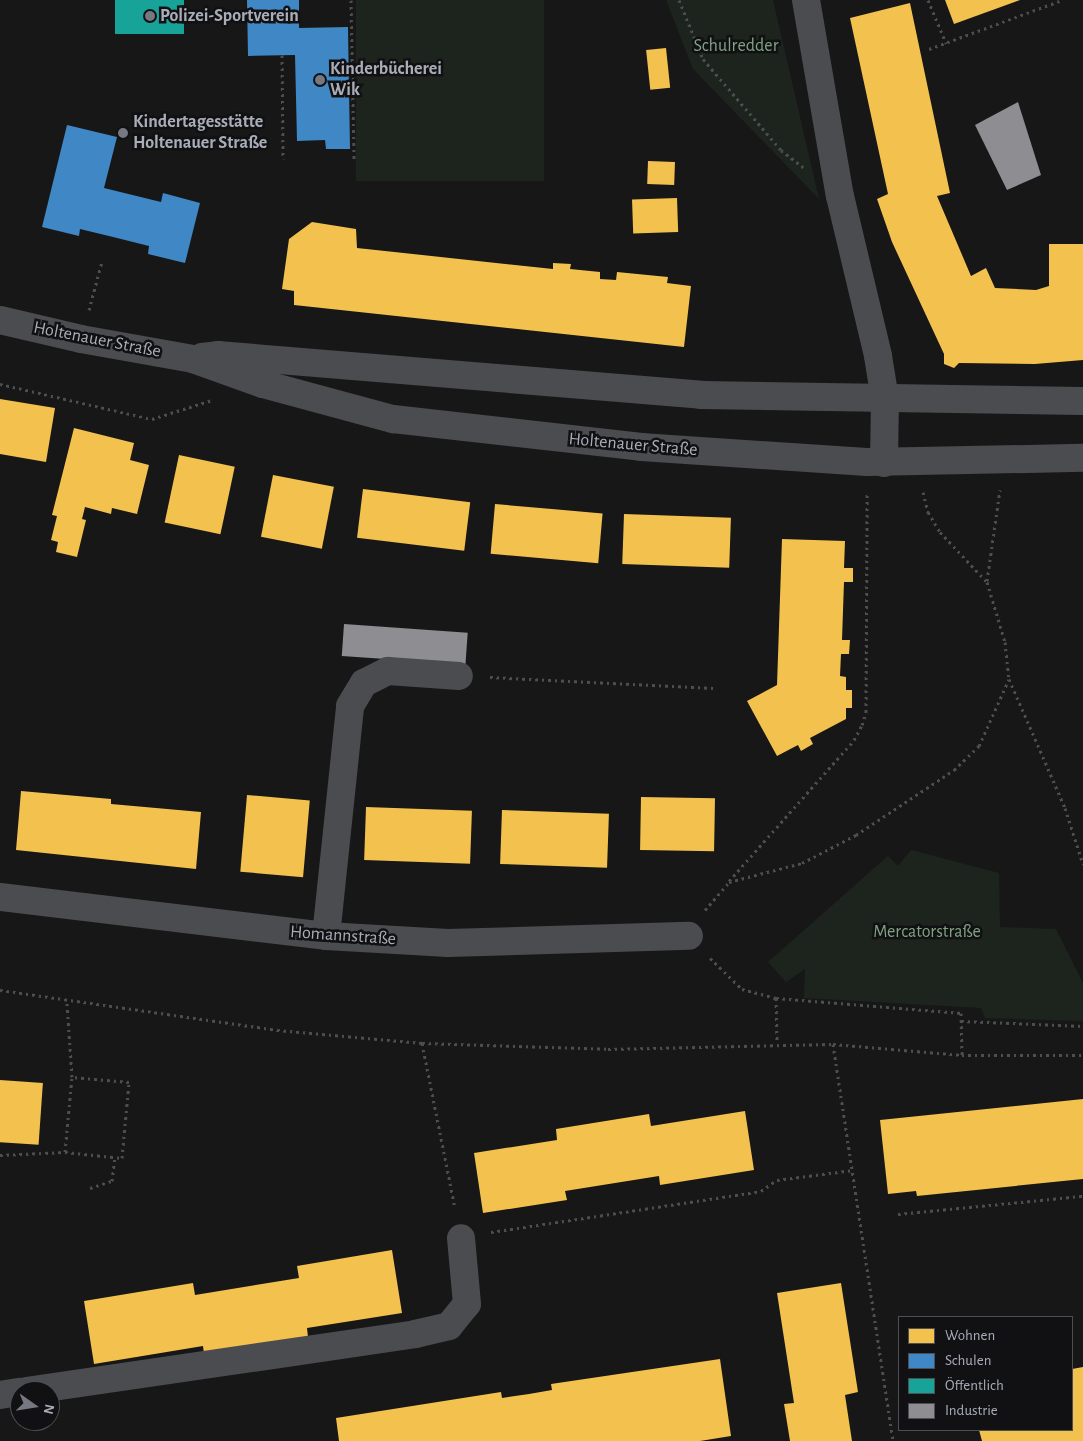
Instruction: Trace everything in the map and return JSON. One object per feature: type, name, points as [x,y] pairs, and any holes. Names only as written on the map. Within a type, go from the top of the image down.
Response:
[{"type":"street","points":[[806,0],[840,196],[878,356],[885,399],[876,462]]},
{"type":"street","name":"Holtenauer Straße","points":[[0,320],[81,340],[193,359],[263,384],[393,419],[641,447],[876,462],[1083,458]]},
{"type":"street","name":"Holtenauer Straße","points":[[193,359],[218,354],[701,395],[1083,401]]},
{"type":"street","points":[[326,936],[350,706],[364,683],[388,671],[459,676]]},
{"type":"street","name":"Homannstraße","points":[[0,896],[326,936],[448,943],[689,936]]},
{"type":"street","points":[[60,1386],[415,1334],[449,1326],[467,1304],[461,1238]]},
{"type":"path","points":[[351,0],[354,159]]},
{"type":"path","points":[[679,0],[703,59],[781,150],[840,196]]},
{"type":"path","points":[[928,0],[946,43]]},
{"type":"path","points":[[929,49],[1062,0]]},
{"type":"path","points":[[282,56],[284,159]]},
{"type":"path","points":[[93,296],[102,261]]},
{"type":"path","points":[[0,384],[152,419],[216,398]]},
{"type":"path","points":[[1005,460],[987,582],[1005,642],[1009,679],[1065,808],[1083,864]]},
{"type":"path","points":[[876,462],[866,712],[862,725],[854,740],[717,894],[689,936],[742,989],[776,998],[962,1013],[962,1055]]},
{"type":"path","points":[[923,494],[928,512],[940,532],[987,582]]},
{"type":"path","points":[[459,676],[714,688]]},
{"type":"path","points":[[729,882],[802,863],[856,836],[926,791],[979,746],[1009,679]]},
{"type":"path","points":[[0,990],[66,1002],[277,1030],[422,1043],[608,1049],[777,1043],[833,1044],[962,1055],[1083,1055]]},
{"type":"path","points":[[776,998],[777,1043]]},
{"type":"path","points":[[64,1152],[72,1076],[66,1002]]},
{"type":"path","points":[[961,1021],[1083,1026]]},
{"type":"path","points":[[422,1043],[461,1238],[761,1191],[777,1180],[853,1170]]},
{"type":"path","points":[[833,1044],[893,1441]]},
{"type":"path","points":[[0,1155],[64,1152],[122,1158],[130,1082],[72,1076]]},
{"type":"path","points":[[90,1188],[112,1181],[115,1157]]},
{"type":"path","points":[[898,1214],[1083,1196]]},
{"type":"green space","points":[[356,0],[544,0],[544,181],[356,181]]},
{"type":"green space","name":"Schulredder","points":[[666,0],[773,0],[819,199],[693,69]]},
{"type":"green space","name":"Mercatorstraße","points":[[911,850],[999,873],[1000,927],[1056,929],[1083,983],[1083,1021],[985,1018],[981,1008],[804,998],[805,969],[786,982],[768,962],[888,856],[898,866]]},
{"type":"building: Wohnen","points":[[945,0],[1020,0],[954,24]]},
{"type":"building: Wohnen","points":[[910,3],[950,193],[937,196],[971,276],[986,268],[995,288],[1036,290],[1049,286],[1049,244],[1083,244],[1083,360],[1035,364],[959,363],[954,368],[944,364],[944,354],[892,242],[877,199],[888,194],[850,18]]},
{"type":"building: Wohnen","points":[[666,48],[670,88],[650,90],[646,50]]},
{"type":"building: Wohnen","points":[[648,161],[675,162],[674,185],[647,184]]},
{"type":"building: Wohnen","points":[[677,198],[678,232],[633,234],[632,200]]},
{"type":"building: Wohnen","points":[[312,222],[356,229],[357,248],[553,269],[553,263],[571,264],[570,269],[600,272],[600,279],[616,280],[617,272],[668,277],[667,283],[691,286],[684,347],[294,305],[294,291],[282,289],[289,239]]},
{"type":"building: Wohnen","points":[[0,399],[55,408],[46,462],[0,454]]},
{"type":"building: Wohnen","points":[[74,428],[134,443],[130,460],[149,465],[137,514],[112,508],[111,514],[85,507],[82,519],[86,520],[77,557],[56,552],[58,542],[51,540],[57,516],[52,515]]},
{"type":"building: Wohnen","points":[[179,455],[235,467],[220,534],[165,522]]},
{"type":"building: Wohnen","points":[[273,475],[334,487],[322,549],[261,537]]},
{"type":"building: Wohnen","points":[[363,489],[470,502],[464,551],[357,538]]},
{"type":"building: Wohnen","points":[[495,504],[603,513],[598,563],[491,554]]},
{"type":"building: Wohnen","points":[[624,514],[731,518],[729,568],[622,564]]},
{"type":"building: Wohnen","points":[[782,539],[845,541],[844,568],[853,568],[853,582],[844,582],[842,640],[850,640],[849,654],[841,654],[840,676],[846,677],[846,690],[852,690],[852,708],[846,708],[846,719],[810,738],[813,744],[801,751],[798,745],[777,756],[747,701],[777,685]]},
{"type":"building: Wohnen","points":[[21,791],[111,799],[111,804],[201,812],[196,869],[16,850]]},
{"type":"building: Wohnen","points":[[247,795],[310,800],[303,877],[240,872]]},
{"type":"building: Wohnen","points":[[641,797],[715,798],[714,851],[640,850]]},
{"type":"building: Wohnen","points":[[366,807],[472,811],[470,864],[364,860]]},
{"type":"building: Wohnen","points":[[502,810],[609,814],[607,868],[500,864]]},
{"type":"building: Wohnen","points":[[0,1080],[43,1083],[39,1145],[0,1142]]},
{"type":"building: Wohnen","points":[[1083,1099],[1083,1179],[917,1196],[916,1191],[888,1194],[880,1120]]},
{"type":"building: Wohnen","points":[[745,1111],[754,1170],[660,1185],[659,1176],[565,1191],[567,1200],[483,1213],[474,1153],[557,1140],[556,1129],[649,1114],[651,1126]]},
{"type":"building: Wohnen","points":[[392,1250],[402,1313],[307,1328],[308,1337],[204,1354],[203,1346],[94,1364],[84,1301],[193,1283],[195,1295],[299,1278],[297,1266]]},
{"type":"building: Wohnen","points":[[841,1283],[858,1392],[845,1395],[852,1441],[790,1441],[784,1404],[794,1403],[777,1293]]},
{"type":"building: Wohnen","points":[[720,1359],[731,1436],[700,1441],[339,1441],[336,1418],[501,1392],[502,1398],[529,1394],[552,1390],[551,1384]]},
{"type":"building: Wohnen","points":[[1083,1367],[1083,1441],[982,1441],[979,1431],[1073,1431],[1073,1369]]},
{"type":"building: Schulen","points":[[247,0],[299,0],[299,28],[348,27],[350,149],[326,149],[325,140],[297,141],[295,55],[248,56]]},
{"type":"building: Schulen","points":[[67,125],[117,137],[104,188],[161,202],[163,193],[200,203],[185,263],[148,254],[149,246],[80,229],[79,236],[42,227]]},
{"type":"building: Öffentlich","name":"Polizei-Sportverein","points":[[115,0],[184,0],[184,34],[115,34]]},
{"type":"building: Industrie","points":[[1018,102],[1041,175],[1007,190],[975,125]]},
{"type":"building: Industrie","points":[[344,624],[468,633],[465,665],[342,656]]},
{"type":"place","name":"Polizei-Sportverein","points":[[150,16]]},
{"type":"place","name":"Kinderbücherei Wik","points":[[320,80]]},
{"type":"place","name":"Kindertagesstätte Holtenauer Straße","points":[[123,133]]}]
